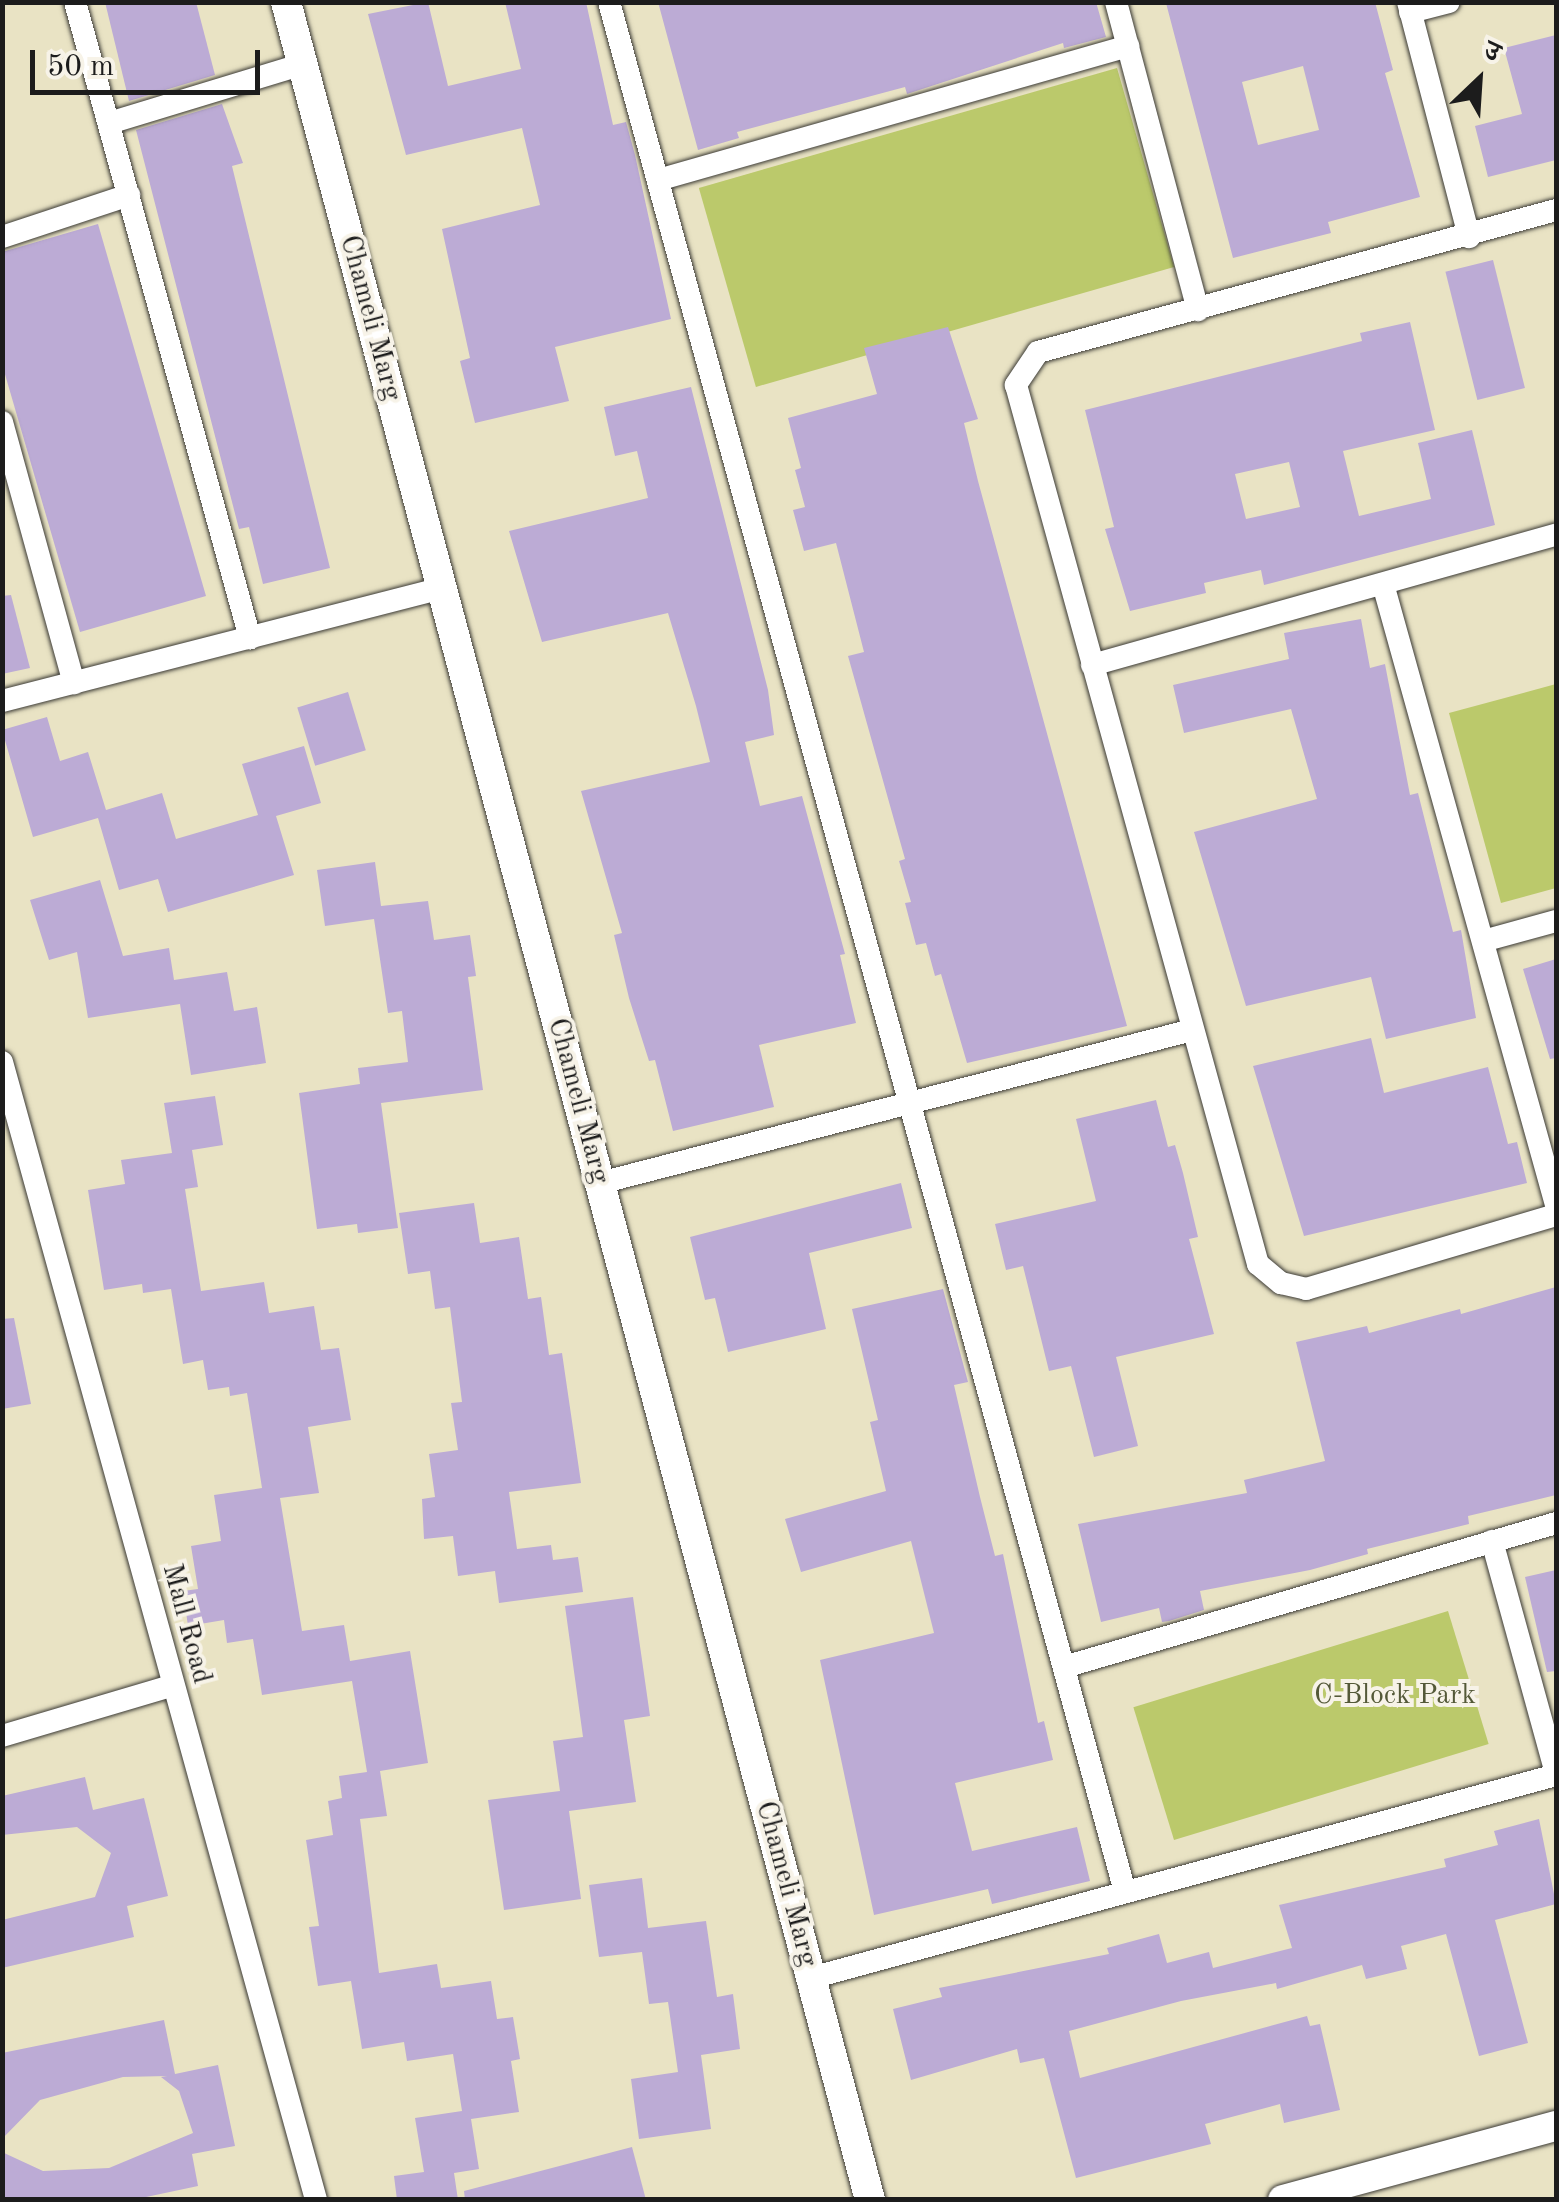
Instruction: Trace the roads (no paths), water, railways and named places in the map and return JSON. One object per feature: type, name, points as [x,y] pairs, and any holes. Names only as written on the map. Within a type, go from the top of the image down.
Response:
[{"type":"street","points":[[75,2],[250,638]]},
{"type":"street","name":"Chameli Marg","points":[[286,2],[870,2200]]},
{"type":"street","points":[[609,2],[1124,1889]]},
{"type":"street","points":[[1116,2],[1198,310]]},
{"type":"street","points":[[1449,2],[1409,7],[1469,236]]},
{"type":"street","points":[[658,180],[1128,46]]},
{"type":"street","points":[[109,123],[303,64]]},
{"type":"street","points":[[2,237],[129,195]]},
{"type":"street","points":[[1556,210],[1038,352],[1016,385],[1258,1264],[1281,1283],[1306,1289],[1556,1215]]},
{"type":"street","points":[[2,422],[74,683]]},
{"type":"street","points":[[1092,665],[1556,535]]},
{"type":"street","points":[[1384,584],[1556,1206]]},
{"type":"street","points":[[2,702],[442,588]]},
{"type":"street","points":[[1483,940],[1556,921]]},
{"type":"street","points":[[600,1182],[1192,1030]]},
{"type":"street","name":"Mall Road","points":[[2,1062],[316,2200]]},
{"type":"street","points":[[2,1158],[27,1151]]},
{"type":"street","points":[[1064,1667],[1556,1523]]},
{"type":"street","points":[[812,1978],[1124,1889],[1556,1775],[1492,1542]]},
{"type":"street","points":[[2,1736],[172,1686]]},
{"type":"street","points":[[1296,2198],[1556,2126]]},
{"type":"park label","name":"C-Block Park","points":[[1395,1696]]}]
